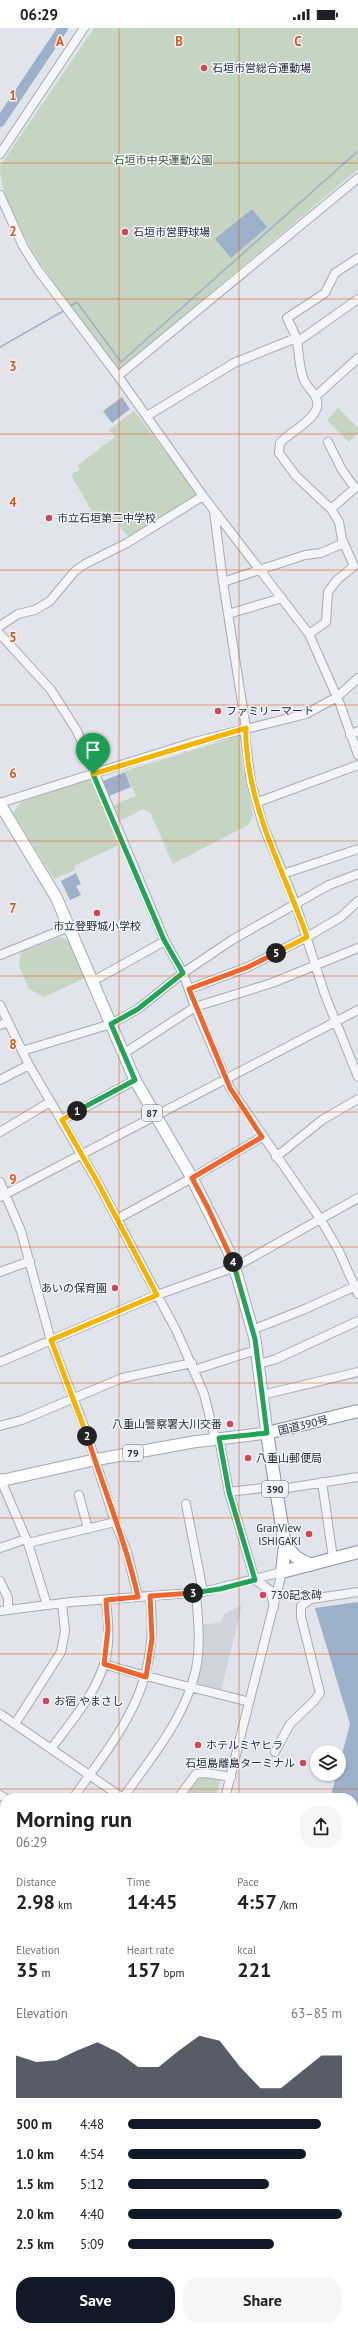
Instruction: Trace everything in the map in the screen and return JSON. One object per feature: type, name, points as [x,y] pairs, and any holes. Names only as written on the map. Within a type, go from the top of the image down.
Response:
[{"type":"highway","name":"国道390号","points":[[282,1572],[285,1545],[267,1433],[358,1411]]},
{"type":"highway","points":[[285,1545],[296,1557],[310,1565]]},
{"type":"highway","points":[[282,1572],[358,1552]]},
{"type":"main road","name":"87","points":[[0,804],[44,876],[69,928],[135,1080],[154,1117],[192,1178],[208,1208],[235,1267],[252,1330],[259,1364],[267,1433]]},
{"type":"main road","name":"79","points":[[0,1480],[94,1460],[219,1438],[267,1433]]},
{"type":"street","points":[[0,154],[84,28]]},
{"type":"street","points":[[118,376],[358,178]]},
{"type":"street","points":[[0,194],[23,246],[34,264],[118,376],[203,496],[309,634],[337,697],[358,755]]},
{"type":"street","points":[[309,634],[326,622],[328,592],[337,580],[356,569],[344,543],[339,522],[331,509],[296,476],[279,453],[278,447],[284,438],[314,413],[317,403],[316,396],[305,384],[301,372],[297,340],[287,318],[325,293],[335,273],[358,258]]},
{"type":"street","points":[[147,416],[234,363],[297,340],[358,299]]},
{"type":"street","points":[[316,396],[358,358]]},
{"type":"street","points":[[328,442],[342,470],[355,488],[331,509]]},
{"type":"street","points":[[0,626],[18,614],[35,610],[50,602],[75,571],[127,543],[203,496]]},
{"type":"street","points":[[214,510],[223,582],[246,728],[245,736],[251,782],[258,802],[263,825],[296,905],[315,965],[358,1076]]},
{"type":"street","points":[[223,582],[305,555],[321,553],[344,543]]},
{"type":"street","points":[[228,614],[282,598]]},
{"type":"street","points":[[0,634],[56,696],[77,731],[93,774],[164,940],[183,973],[195,1007],[225,1079],[262,1137],[321,1220],[339,1251],[357,1288],[252,1330]]},
{"type":"street","points":[[0,804],[93,774],[246,728],[306,714],[337,697],[358,678]]},
{"type":"street","points":[[350,735],[358,731]]},
{"type":"street","points":[[258,802],[358,765]]},
{"type":"street","points":[[283,874],[358,848]]},
{"type":"street","points":[[22,1051],[111,1024],[138,1009],[183,973],[232,940],[330,885],[358,874]]},
{"type":"street","points":[[189,989],[248,967],[307,937],[341,916],[358,901]]},
{"type":"street","points":[[0,955],[69,928]]},
{"type":"street","points":[[92,981],[164,940]]},
{"type":"street","points":[[123,1054],[195,1007],[272,983],[358,948]]},
{"type":"street","points":[[0,1005],[29,1065],[62,1120],[117,1219],[193,1366],[209,1410],[214,1434],[219,1438],[229,1492],[255,1580],[270,1590],[274,1607]]},
{"type":"street","points":[[3,1196],[358,1010]]},
{"type":"street","points":[[0,1026],[8,1022]]},
{"type":"street","points":[[0,1080],[29,1065]]},
{"type":"street","points":[[62,1120],[135,1080]]},
{"type":"street","points":[[276,1157],[322,1120],[358,1099]]},
{"type":"street","points":[[0,1132],[50,1102]]},
{"type":"street","points":[[117,1219],[192,1178],[262,1137]]},
{"type":"street","points":[[0,1182],[3,1196],[30,1261],[51,1340],[74,1399],[115,1522],[127,1552],[138,1597]]},
{"type":"street","points":[[0,1362],[157,1295],[235,1267],[358,1198]]},
{"type":"street","points":[[0,1272],[30,1261]]},
{"type":"street","points":[[259,1364],[276,1359],[358,1321]]},
{"type":"street","points":[[0,1426],[22,1420],[122,1378],[193,1366],[256,1350]]},
{"type":"street","points":[[262,1395],[358,1372]]},
{"type":"street","points":[[229,1492],[275,1487],[280,1489],[358,1477]]},
{"type":"street","points":[[0,1480],[27,1541],[47,1605]]},
{"type":"street","points":[[322,1482],[333,1558]]},
{"type":"street","points":[[79,1495],[88,1529]]},
{"type":"street","points":[[127,1793],[171,1730],[196,1668],[200,1593],[186,1504]]},
{"type":"street","points":[[0,1548],[115,1522]]},
{"type":"street","points":[[0,1581],[8,1598],[4,1611],[47,1605],[200,1593],[282,1572],[226,1793]]},
{"type":"street","points":[[275,1752],[290,1724],[314,1701],[320,1693],[301,1617],[301,1606],[311,1598],[358,1592]]},
{"type":"street","points":[[76,1793],[134,1706],[146,1677],[152,1639],[150,1596]]},
{"type":"street","points":[[51,1749],[82,1705],[104,1664],[108,1629],[106,1600]]},
{"type":"street","points":[[15,1724],[61,1652],[64,1642],[62,1604]]},
{"type":"street","points":[[104,1664],[146,1677],[190,1686],[249,1702]]},
{"type":"street","points":[[0,1714],[116,1793]]},
{"type":"street","points":[[182,1793],[196,1774],[206,1773],[231,1777]]},
{"type":"shaded area","points":[[242,1605],[221,1690],[198,1683],[201,1625],[221,1622],[224,1614]]},
{"type":"green space","name":"石垣市中央運動公園","points":[[94,28],[358,28],[358,169],[119,370],[66,300],[28,243],[14,216],[4,189],[0,166]]},
{"type":"green space","points":[[338,408],[358,428],[358,433],[349,442],[327,420]]},
{"type":"green space","points":[[134,411],[198,495],[129,537],[116,522],[91,510],[71,475],[80,469],[77,466],[115,437],[109,430]]},
{"type":"green space","points":[[239,736],[243,768],[253,815],[248,825],[173,864],[150,812],[143,809],[118,822],[111,806],[136,796],[125,771]]},
{"type":"green space","points":[[90,779],[93,781],[121,844],[74,866],[75,870],[54,879],[13,813],[21,802]]},
{"type":"green space","points":[[61,937],[68,940],[85,978],[44,997],[29,989],[19,966],[21,952]]},
{"type":"green space","points":[[200,1776],[220,1781],[217,1793],[188,1793]]},
{"type":"water","points":[[252,209],[267,227],[231,258],[215,239]]},
{"type":"water","points":[[122,397],[130,409],[112,423],[103,411]]},
{"type":"water","points":[[125,772],[131,787],[109,796],[103,781]]},
{"type":"water","points":[[76,873],[81,884],[76,886],[81,895],[70,900],[61,881]]},
{"type":"water","points":[[358,1602],[358,1793],[331,1793],[335,1781],[346,1781],[346,1745],[344,1745],[350,1724],[315,1608]]},
{"type":"waterway","points":[[0,122],[63,28]]},
{"type":"waterway","points":[[69,307],[77,302],[121,362],[358,151]]},
{"type":"waterway","points":[[0,347],[65,310]]},
{"type":"place","name":"石垣市営総合運動場","points":[[204,68]]},
{"type":"place","name":"石垣市営野球場","points":[[125,232]]},
{"type":"place","name":"市立石垣第二中学校","points":[[49,518]]},
{"type":"place","name":"ファミリーマート","points":[[218,711]]},
{"type":"place","name":"市立登野城小学校","points":[[97,913]]},
{"type":"place","name":"あいの保育園","points":[[115,1288]]},
{"type":"place","name":"八重山警察署大川交番","points":[[230,1424]]},
{"type":"place","name":"八重山郵便局","points":[[248,1458]]},
{"type":"place","name":"GranView ISHIGAKI","points":[[309,1534]]},
{"type":"place","name":"730記念碑","points":[[263,1595]]},
{"type":"place","name":"お宿 やまさし","points":[[46,1701]]},
{"type":"place","name":"ホテルミヤヒラ","points":[[198,1745]]},
{"type":"place","name":"石垣島離島ターミナル","points":[[303,1763]]},
{"type":"route","points":[[246,728],[245,736],[251,782],[258,802],[263,825],[296,905],[307,937],[248,967],[189,989],[195,1007],[230,1088],[262,1137],[192,1178],[208,1208],[235,1267],[255,1339],[267,1433],[219,1438],[225,1462],[229,1492],[242,1533],[244,1548],[255,1580],[203,1592],[150,1596],[152,1639],[149,1666],[146,1677],[104,1664],[108,1645],[106,1600],[138,1597],[127,1552],[115,1522],[86,1431],[51,1340],[157,1295],[98,1183],[62,1120],[110,1092],[135,1080],[111,1024],[138,1009],[183,973],[164,940],[93,774],[194,742],[246,728]]}]
